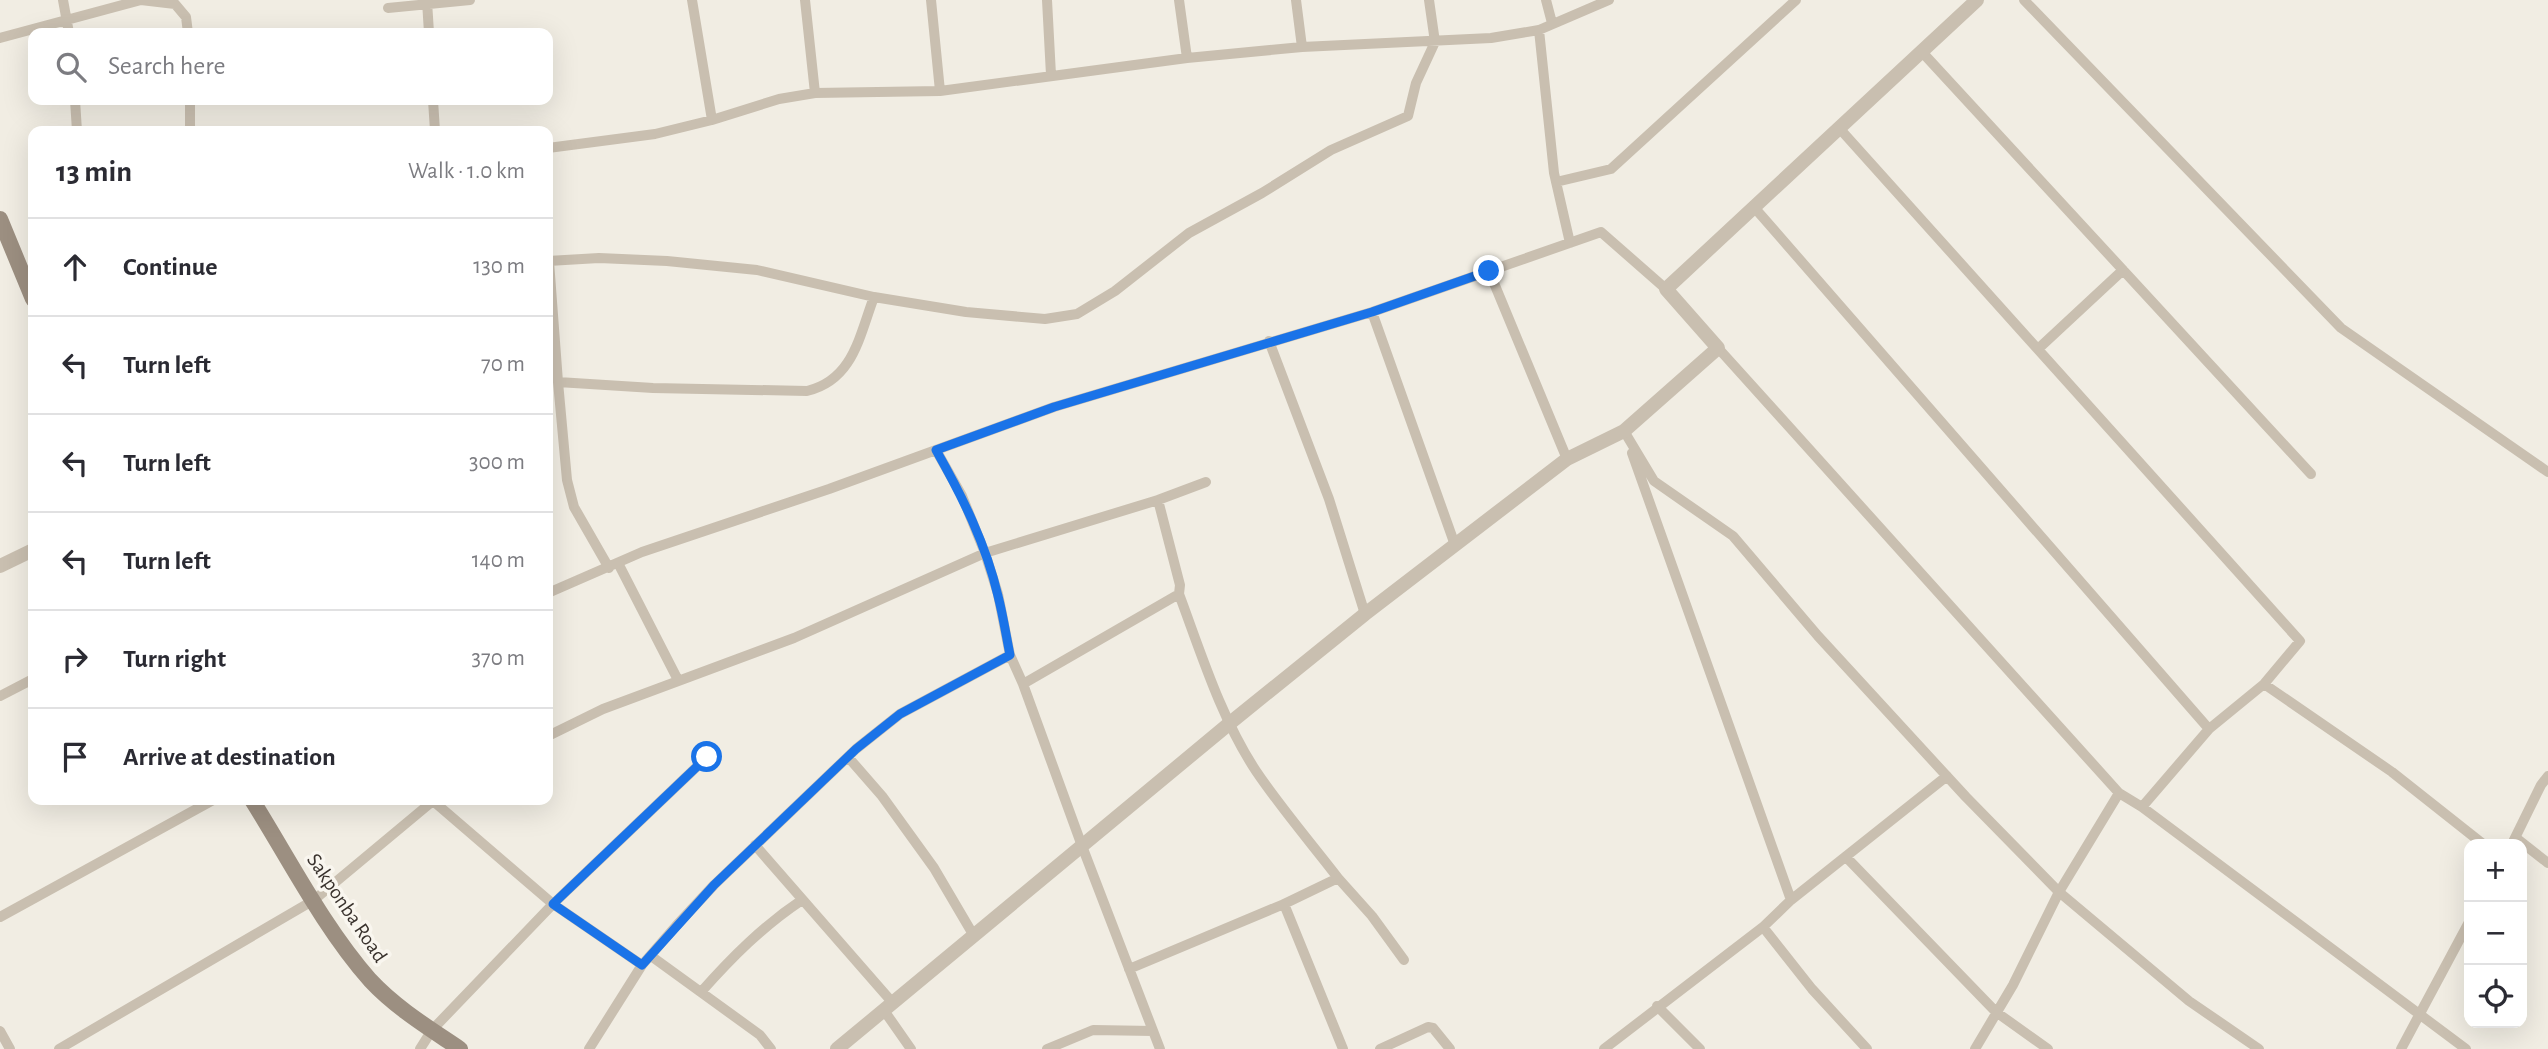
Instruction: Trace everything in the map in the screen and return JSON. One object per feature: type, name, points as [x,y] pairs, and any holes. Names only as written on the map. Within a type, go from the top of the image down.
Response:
[{"type":"main road","points":[[0,219],[28,282]]},
{"type":"main road","name":"Sakponba Road","points":[[255,805],[339,940],[372,981],[401,1008],[460,1049]]},
{"type":"street","points":[[63,0],[68,28]]},
{"type":"street","points":[[34,28],[141,0],[175,4],[186,17]]},
{"type":"street","points":[[186,0],[187,28]]},
{"type":"street","points":[[388,8],[470,0]]},
{"type":"street","points":[[692,0],[712,120]]},
{"type":"street","points":[[805,0],[815,93]]},
{"type":"street","points":[[931,0],[940,90]]},
{"type":"street","points":[[1046,0],[1051,75]]},
{"type":"street","points":[[1178,0],[1187,58]]},
{"type":"street","points":[[1296,0],[1302,47]]},
{"type":"street","points":[[553,261],[599,258],[667,261],[757,270],[874,297],[966,312],[1045,320],[1077,314],[1115,291],[1189,233],[1262,193],[1331,150],[1408,117],[1416,83],[1436,42],[1429,0]]},
{"type":"street","points":[[1546,0],[1552,23]]},
{"type":"street","points":[[553,147],[655,134],[712,120],[769,101],[815,93],[940,90],[1187,58],[1302,47],[1491,38],[1539,30],[1609,0]]},
{"type":"street","points":[[1556,181],[1611,169],[1796,0]]},
{"type":"street","points":[[1666,289],[1977,0]]},
{"type":"street","points":[[2024,0],[2342,328],[2548,472]]},
{"type":"street","points":[[428,3],[429,28]]},
{"type":"street","points":[[0,38],[28,30]]},
{"type":"street","points":[[1539,30],[1556,181],[1570,243]]},
{"type":"street","points":[[1922,52],[2311,474]]},
{"type":"street","points":[[75,105],[77,126]]},
{"type":"street","points":[[190,105],[190,126]]},
{"type":"street","points":[[433,105],[435,126]]},
{"type":"street","points":[[1840,129],[2300,641],[2264,684],[2209,729],[2141,807]]},
{"type":"street","points":[[1754,206],[2209,729]]},
{"type":"street","points":[[553,591],[642,552],[1054,407],[1372,312],[1601,233],[1666,289],[2119,793],[2466,1049]]},
{"type":"street","points":[[2038,349],[2123,270]]},
{"type":"street","points":[[1489,271],[1567,459]]},
{"type":"street","points":[[558,382],[807,391],[818,389],[828,385],[847,367],[874,297]]},
{"type":"street","points":[[1372,312],[1455,545]]},
{"type":"street","points":[[553,315],[567,480],[574,507],[613,566],[678,680]]},
{"type":"street","points":[[1269,341],[1329,499],[1365,614]]},
{"type":"street","points":[[837,1049],[1365,614],[1567,459],[1624,431],[1718,348]]},
{"type":"street","points":[[1624,431],[1654,481],[1733,537],[1818,636],[2059,892],[2189,1001],[2259,1049]]},
{"type":"street","points":[[1624,431],[1791,900]]},
{"type":"street","points":[[936,450],[962,496],[985,553],[998,594],[1010,655],[1160,1049]]},
{"type":"street","points":[[553,734],[603,709],[794,638],[985,553],[1158,500],[1206,482]]},
{"type":"street","points":[[1158,500],[1180,585],[1179,594],[1208,673],[1255,770],[1404,960]]},
{"type":"street","points":[[0,566],[28,552]]},
{"type":"street","points":[[1023,684],[1179,594]]},
{"type":"street","points":[[589,1049],[642,965],[714,885],[848,757],[900,714],[1010,655]]},
{"type":"street","points":[[0,696],[28,682]]},
{"type":"street","points":[[2264,684],[2382,765],[2477,839]]},
{"type":"street","points":[[420,1049],[432,1030],[553,904],[707,757]]},
{"type":"street","points":[[848,757],[882,796],[934,868],[974,936]]},
{"type":"street","points":[[1604,1049],[1657,1006],[1763,928],[1791,900],[1947,776]]},
{"type":"street","points":[[2515,839],[2548,776]]},
{"type":"street","points":[[1975,1049],[2013,985],[2059,892],[2119,793]]},
{"type":"street","points":[[0,917],[204,805]]},
{"type":"street","points":[[59,1049],[314,900],[427,805]]},
{"type":"street","points":[[439,805],[553,904],[642,965]]},
{"type":"street","points":[[755,845],[887,1006],[911,1049]]},
{"type":"street","points":[[2527,849],[2548,863]]},
{"type":"street","points":[[1846,857],[1996,1012],[2048,1049]]},
{"type":"street","points":[[1129,970],[1338,878]]},
{"type":"street","points":[[701,992],[736,953],[775,918],[802,900]]},
{"type":"street","points":[[1284,904],[1343,1049]]},
{"type":"street","points":[[1763,928],[1812,989],[1867,1049]]},
{"type":"street","points":[[2401,1049],[2464,931]]},
{"type":"street","points":[[651,956],[760,1035],[771,1049]]},
{"type":"street","points":[[1657,1006],[1700,1049]]},
{"type":"street","points":[[1380,1049],[1428,1027],[1433,1028],[1450,1049]]},
{"type":"street","points":[[1047,1049],[1093,1030],[1153,1031]]},
{"type":"street","points":[[0,1031],[10,1049]]},
{"type":"route","points":[[707,757],[553,904],[642,965],[714,885],[856,749],[900,714],[1010,655],[998,594],[985,553],[962,496],[936,450],[1054,407],[1372,312],[1489,271]]}]
